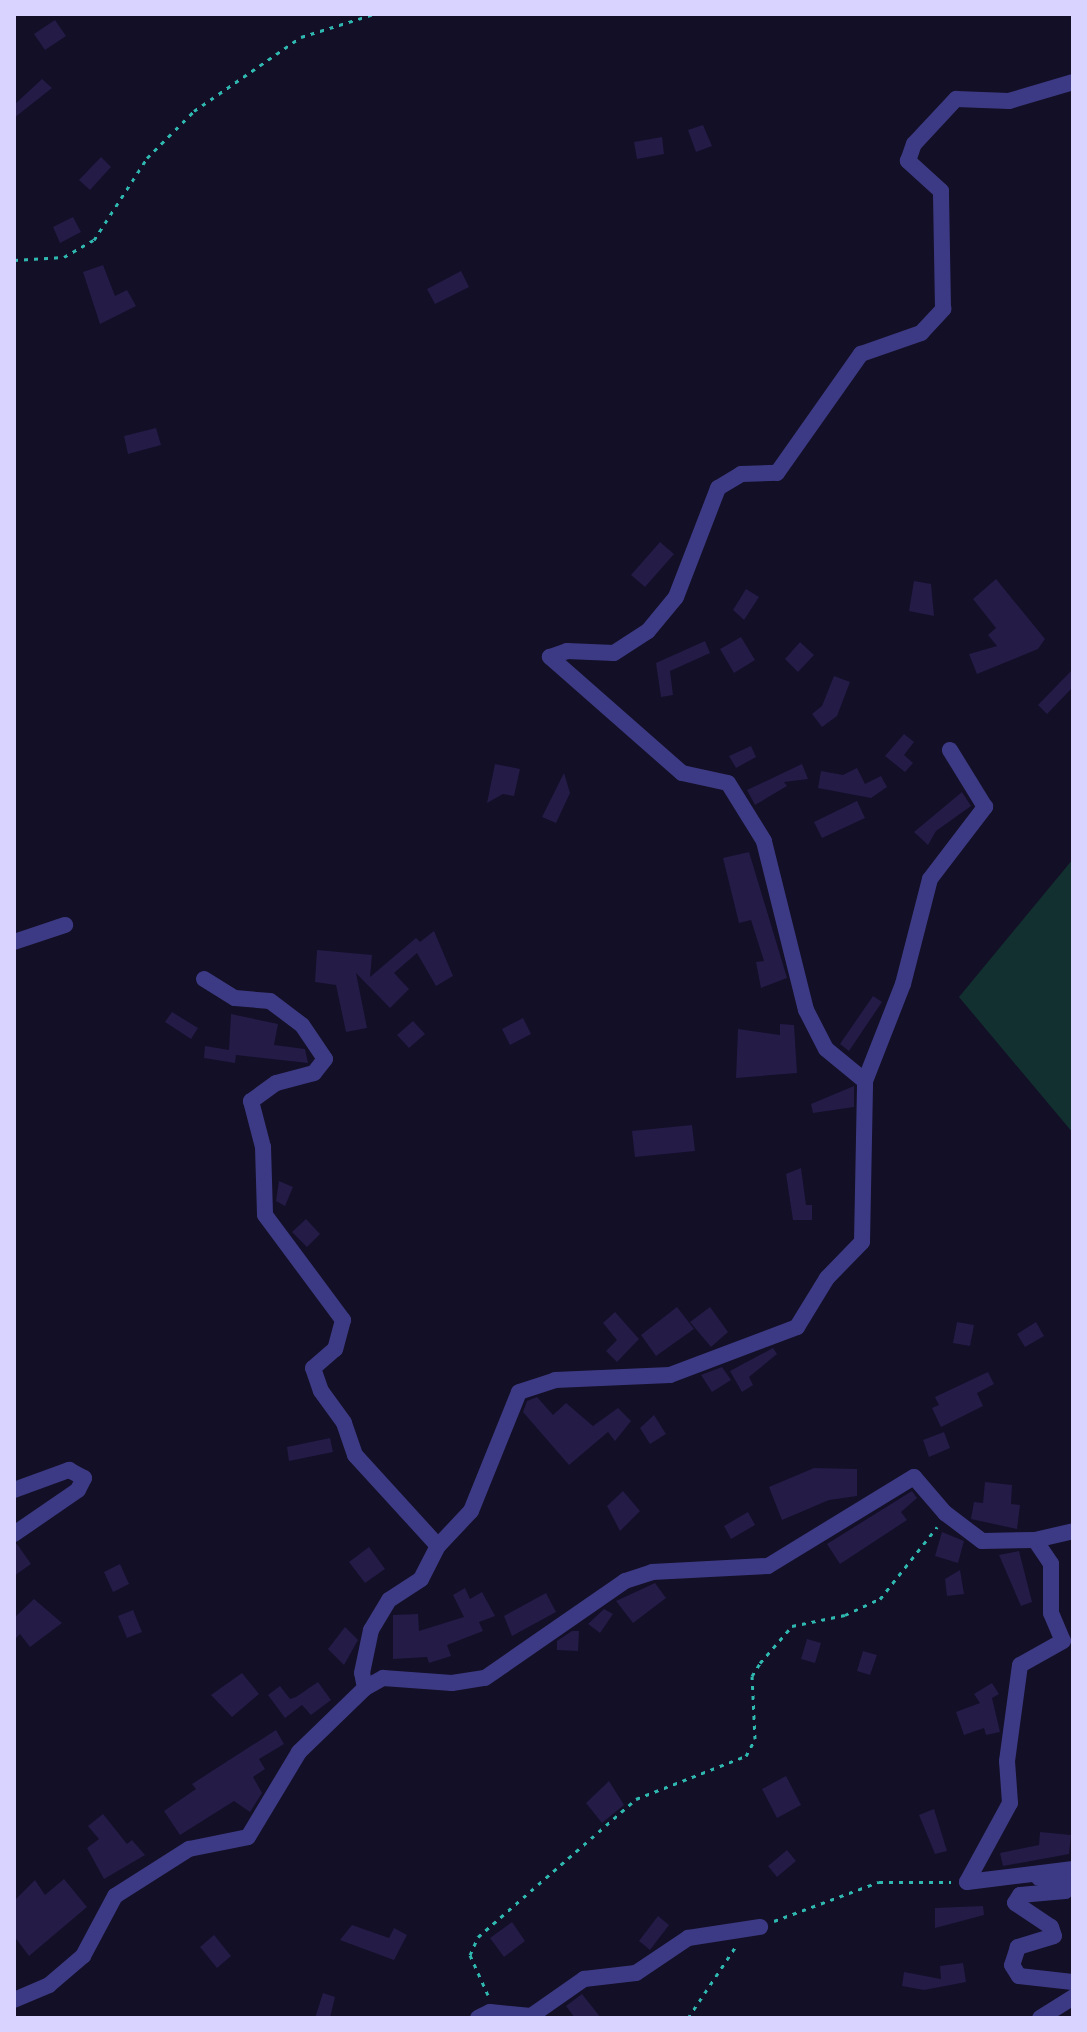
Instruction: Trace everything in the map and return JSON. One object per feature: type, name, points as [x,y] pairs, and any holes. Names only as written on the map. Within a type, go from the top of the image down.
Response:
[{"type":"street","points":[[865,1081],[826,1049],[806,1010],[764,841],[728,783],[682,773],[550,657],[567,651],[614,653],[648,631],[676,597],[718,488],[741,474],[777,473],[861,354],[921,333],[943,309],[941,191],[908,161],[914,144],[956,99],[1009,101],[1073,82]]},
{"type":"street","points":[[365,1688],[362,1673],[371,1630],[389,1600],[429,1569],[438,1546],[471,1511],[519,1392],[555,1380],[670,1375],[803,1321],[827,1278],[862,1242],[865,1081],[903,984],[930,879],[985,807],[950,750]]},
{"type":"street","points":[[14,942],[65,925]]},
{"type":"street","points":[[204,979],[235,998],[270,1001],[302,1025],[325,1059],[314,1073],[276,1083],[251,1101],[263,1147],[265,1215],[343,1320],[335,1349],[313,1368],[321,1391],[344,1423],[355,1455],[438,1546]]},
{"type":"street","points":[[14,1490],[69,1470],[84,1478],[78,1490],[14,1534]]},
{"type":"street","points":[[14,2000],[49,1985],[83,1956],[115,1896],[189,1849],[248,1837],[299,1752],[365,1688],[405,1675],[452,1683],[485,1678],[625,1581],[652,1572],[768,1566],[914,1477],[945,1513],[982,1541],[1035,1540],[1073,1531]]},
{"type":"street","points":[[967,1882],[1010,1803],[1007,1761],[1020,1665],[1063,1641],[1051,1613],[1051,1564],[1035,1540]]},
{"type":"street","points":[[967,1882],[1073,1869]]},
{"type":"street","points":[[1018,1875],[1066,1886],[1015,1897],[1017,1909],[1051,1927],[1054,1936],[1018,1947],[1012,1965],[1019,1976],[1073,1982]]},
{"type":"street","points":[[484,2015],[531,2016],[584,1979],[636,1973],[688,1938],[756,1927]]},
{"type":"street","points":[[1040,2018],[1073,1997]]},
{"type":"path","points":[[14,260],[64,257],[94,240],[147,158],[194,111],[301,37],[374,14]]},
{"type":"path","points":[[484,2015],[484,1976],[470,1955],[478,1937],[636,1799],[746,1756],[755,1739],[752,1676],[760,1663],[792,1626],[845,1615],[880,1599],[923,1551],[945,1513]]},
{"type":"path","points":[[688,2018],[756,1927],[879,1882],[967,1882]]},
{"type":"green space","points":[[1073,859],[1073,1133],[959,997]]},
{"type":"building","points":[[55,20],[66,36],[45,50],[34,34]]},
{"type":"building","points":[[42,79],[52,88],[14,118],[14,105]]},
{"type":"building","points":[[703,125],[712,146],[696,152],[688,130]]},
{"type":"building","points":[[662,137],[664,154],[637,159],[634,142]]},
{"type":"building","points":[[101,157],[111,167],[90,190],[79,180]]},
{"type":"building","points":[[73,217],[81,232],[60,243],[53,227]]},
{"type":"building","points":[[103,265],[115,296],[127,290],[136,306],[100,324],[83,272]]},
{"type":"building","points":[[461,271],[469,287],[435,304],[427,289]]},
{"type":"building","points":[[156,428],[161,445],[128,454],[124,436]]},
{"type":"building","points":[[660,542],[674,554],[645,587],[631,575]]},
{"type":"building","points":[[996,579],[1045,639],[1038,649],[977,674],[969,654],[997,646],[988,635],[996,628],[973,599]]},
{"type":"building","points":[[914,581],[931,584],[934,616],[909,611]]},
{"type":"building","points":[[746,589],[759,597],[744,620],[733,610]]},
{"type":"building","points":[[741,637],[755,660],[734,673],[720,649]]},
{"type":"building","points":[[705,641],[710,653],[670,671],[673,695],[661,697],[656,663]]},
{"type":"building","points":[[800,642],[814,655],[798,672],[785,659]]},
{"type":"building","points":[[1073,669],[1073,687],[1047,714],[1038,705]]},
{"type":"building","points":[[834,676],[850,682],[837,716],[822,727],[812,714],[822,706]]},
{"type":"building","points":[[904,734],[914,742],[904,755],[913,763],[905,772],[885,756]]},
{"type":"building","points":[[751,746],[756,757],[736,768],[729,756]]},
{"type":"building","points":[[495,764],[520,769],[514,796],[503,794],[487,803]]},
{"type":"building","points":[[802,764],[808,779],[784,782],[787,786],[755,805],[747,790]]},
{"type":"building","points":[[857,768],[865,784],[881,776],[887,787],[871,798],[818,788],[821,771],[843,775]]},
{"type":"building","points":[[564,773],[570,793],[556,823],[542,817]]},
{"type":"building","points":[[962,792],[971,806],[936,831],[928,845],[914,832]]},
{"type":"building","points":[[857,801],[865,818],[822,838],[814,822]]},
{"type":"building","points":[[749,852],[787,978],[761,988],[756,962],[764,961],[751,920],[739,923],[723,858]]},
{"type":"building","points":[[434,931],[453,976],[436,986],[417,953],[394,973],[409,989],[390,1008],[356,973],[367,1028],[346,1032],[336,985],[315,982],[317,950],[372,955],[370,977],[416,938],[420,942]]},
{"type":"building","points":[[873,996],[882,1002],[849,1051],[840,1044]]},
{"type":"building","points":[[172,1012],[198,1028],[191,1039],[165,1022]]},
{"type":"building","points":[[231,1014],[278,1024],[274,1045],[305,1049],[308,1063],[236,1055],[235,1063],[204,1058],[205,1046],[229,1050]]},
{"type":"building","points":[[523,1018],[531,1034],[510,1045],[502,1029]]},
{"type":"building","points":[[413,1021],[425,1034],[409,1048],[397,1035]]},
{"type":"building","points":[[780,1024],[794,1025],[797,1073],[736,1078],[738,1029],[780,1035]]},
{"type":"building","points":[[854,1086],[854,1107],[813,1113],[811,1104]]},
{"type":"building","points":[[692,1125],[695,1151],[635,1157],[632,1131]]},
{"type":"building","points":[[801,1168],[806,1205],[812,1205],[812,1220],[793,1220],[786,1174]]},
{"type":"building","points":[[279,1181],[293,1187],[285,1206],[276,1201]]},
{"type":"building","points":[[306,1219],[320,1234],[307,1247],[292,1232]]},
{"type":"building","points":[[677,1307],[694,1329],[656,1356],[641,1335]]},
{"type":"building","points":[[710,1307],[728,1332],[711,1347],[690,1322]]},
{"type":"building","points":[[615,1312],[639,1339],[617,1362],[606,1351],[617,1340],[603,1323]]},
{"type":"building","points":[[957,1322],[974,1325],[970,1346],[953,1343]]},
{"type":"building","points":[[1036,1322],[1044,1336],[1025,1347],[1017,1334]]},
{"type":"building","points":[[773,1348],[777,1354],[749,1377],[753,1385],[742,1392],[730,1371]]},
{"type":"building","points":[[722,1367],[731,1380],[712,1392],[701,1375]]},
{"type":"building","points":[[988,1372],[994,1384],[977,1393],[983,1406],[941,1427],[932,1408],[939,1405],[935,1397]]},
{"type":"building","points":[[537,1397],[553,1415],[566,1403],[593,1426],[618,1408],[631,1421],[615,1441],[608,1432],[569,1465],[523,1412],[527,1401]]},
{"type":"building","points":[[654,1415],[666,1434],[650,1444],[640,1428]]},
{"type":"building","points":[[944,1432],[950,1448],[929,1457],[923,1440]]},
{"type":"building","points":[[330,1438],[333,1452],[289,1461],[287,1447]]},
{"type":"building","points":[[814,1468],[857,1469],[857,1496],[829,1500],[782,1520],[769,1487]]},
{"type":"building","points":[[985,1482],[1012,1485],[1011,1504],[1020,1505],[1017,1529],[971,1519],[974,1502],[983,1503]]},
{"type":"building","points":[[623,1491],[640,1511],[620,1531],[607,1506]]},
{"type":"building","points":[[912,1491],[917,1498],[901,1512],[907,1520],[840,1564],[827,1544]]},
{"type":"building","points":[[748,1512],[755,1525],[731,1539],[724,1526]]},
{"type":"building","points":[[942,1532],[964,1541],[958,1563],[935,1556]]},
{"type":"building","points":[[17,1544],[31,1564],[14,1576],[14,1545]]},
{"type":"building","points":[[369,1547],[385,1569],[365,1583],[349,1562]]},
{"type":"building","points":[[1019,1551],[1032,1602],[1021,1606],[999,1555]]},
{"type":"building","points":[[120,1564],[129,1584],[113,1592],[104,1572]]},
{"type":"building","points":[[960,1570],[964,1594],[947,1596],[945,1579]]},
{"type":"building","points":[[655,1583],[666,1598],[633,1623],[616,1601]]},
{"type":"building","points":[[465,1588],[470,1599],[482,1592],[495,1616],[479,1622],[483,1631],[447,1645],[451,1656],[429,1663],[427,1657],[393,1659],[393,1615],[418,1614],[419,1631],[464,1617],[453,1595]]},
{"type":"building","points":[[546,1593],[556,1612],[512,1636],[504,1616]]},
{"type":"building","points":[[34,1599],[62,1623],[30,1647],[20,1634],[14,1640],[14,1618]]},
{"type":"building","points":[[604,1609],[613,1614],[600,1633],[588,1624]]},
{"type":"building","points":[[133,1610],[142,1632],[127,1638],[118,1616]]},
{"type":"building","points":[[345,1627],[358,1640],[344,1665],[328,1649]]},
{"type":"building","points":[[572,1631],[579,1631],[578,1651],[557,1650],[557,1641]]},
{"type":"building","points":[[807,1639],[821,1643],[815,1663],[801,1659]]},
{"type":"building","points":[[863,1651],[877,1655],[870,1675],[857,1671]]},
{"type":"building","points":[[242,1673],[259,1694],[232,1717],[211,1695]]},
{"type":"building","points":[[318,1682],[331,1700],[311,1715],[302,1705],[285,1718],[268,1695],[280,1686],[290,1699]]},
{"type":"building","points":[[992,1683],[999,1694],[992,1698],[1000,1732],[986,1735],[984,1728],[964,1735],[956,1712],[980,1703],[974,1694]]},
{"type":"building","points":[[276,1730],[284,1744],[259,1759],[265,1769],[253,1777],[262,1793],[250,1812],[234,1801],[180,1835],[164,1811],[196,1789],[192,1784]]},
{"type":"building","points":[[786,1776],[801,1805],[777,1818],[762,1789]]},
{"type":"building","points":[[609,1781],[624,1805],[602,1823],[586,1803]]},
{"type":"building","points":[[934,1809],[947,1851],[935,1854],[919,1815]]},
{"type":"building","points":[[103,1814],[127,1844],[132,1840],[145,1855],[104,1879],[87,1848],[99,1839],[88,1826]]},
{"type":"building","points":[[1040,1832],[1071,1835],[1069,1854],[1003,1866],[1000,1853],[1039,1845]]},
{"type":"building","points":[[787,1850],[796,1861],[777,1877],[768,1866]]},
{"type":"building","points":[[64,1879],[87,1907],[29,1956],[14,1936],[14,1901],[35,1880],[45,1895]]},
{"type":"building","points":[[983,1906],[984,1915],[935,1928],[935,1908]]},
{"type":"building","points":[[658,1916],[669,1925],[650,1950],[639,1941]]},
{"type":"building","points":[[512,1922],[525,1941],[504,1957],[490,1938]]},
{"type":"building","points":[[352,1925],[389,1938],[394,1928],[407,1935],[394,1960],[340,1940]]},
{"type":"building","points":[[214,1935],[231,1956],[217,1968],[200,1947]]},
{"type":"building","points":[[963,1963],[966,1982],[924,1990],[902,1986],[904,1972],[941,1979],[940,1966]]},
{"type":"building","points":[[323,1993],[335,1997],[330,2018],[315,2018]]},
{"type":"building","points":[[582,1994],[601,2018],[575,2018],[566,2006]]}]
